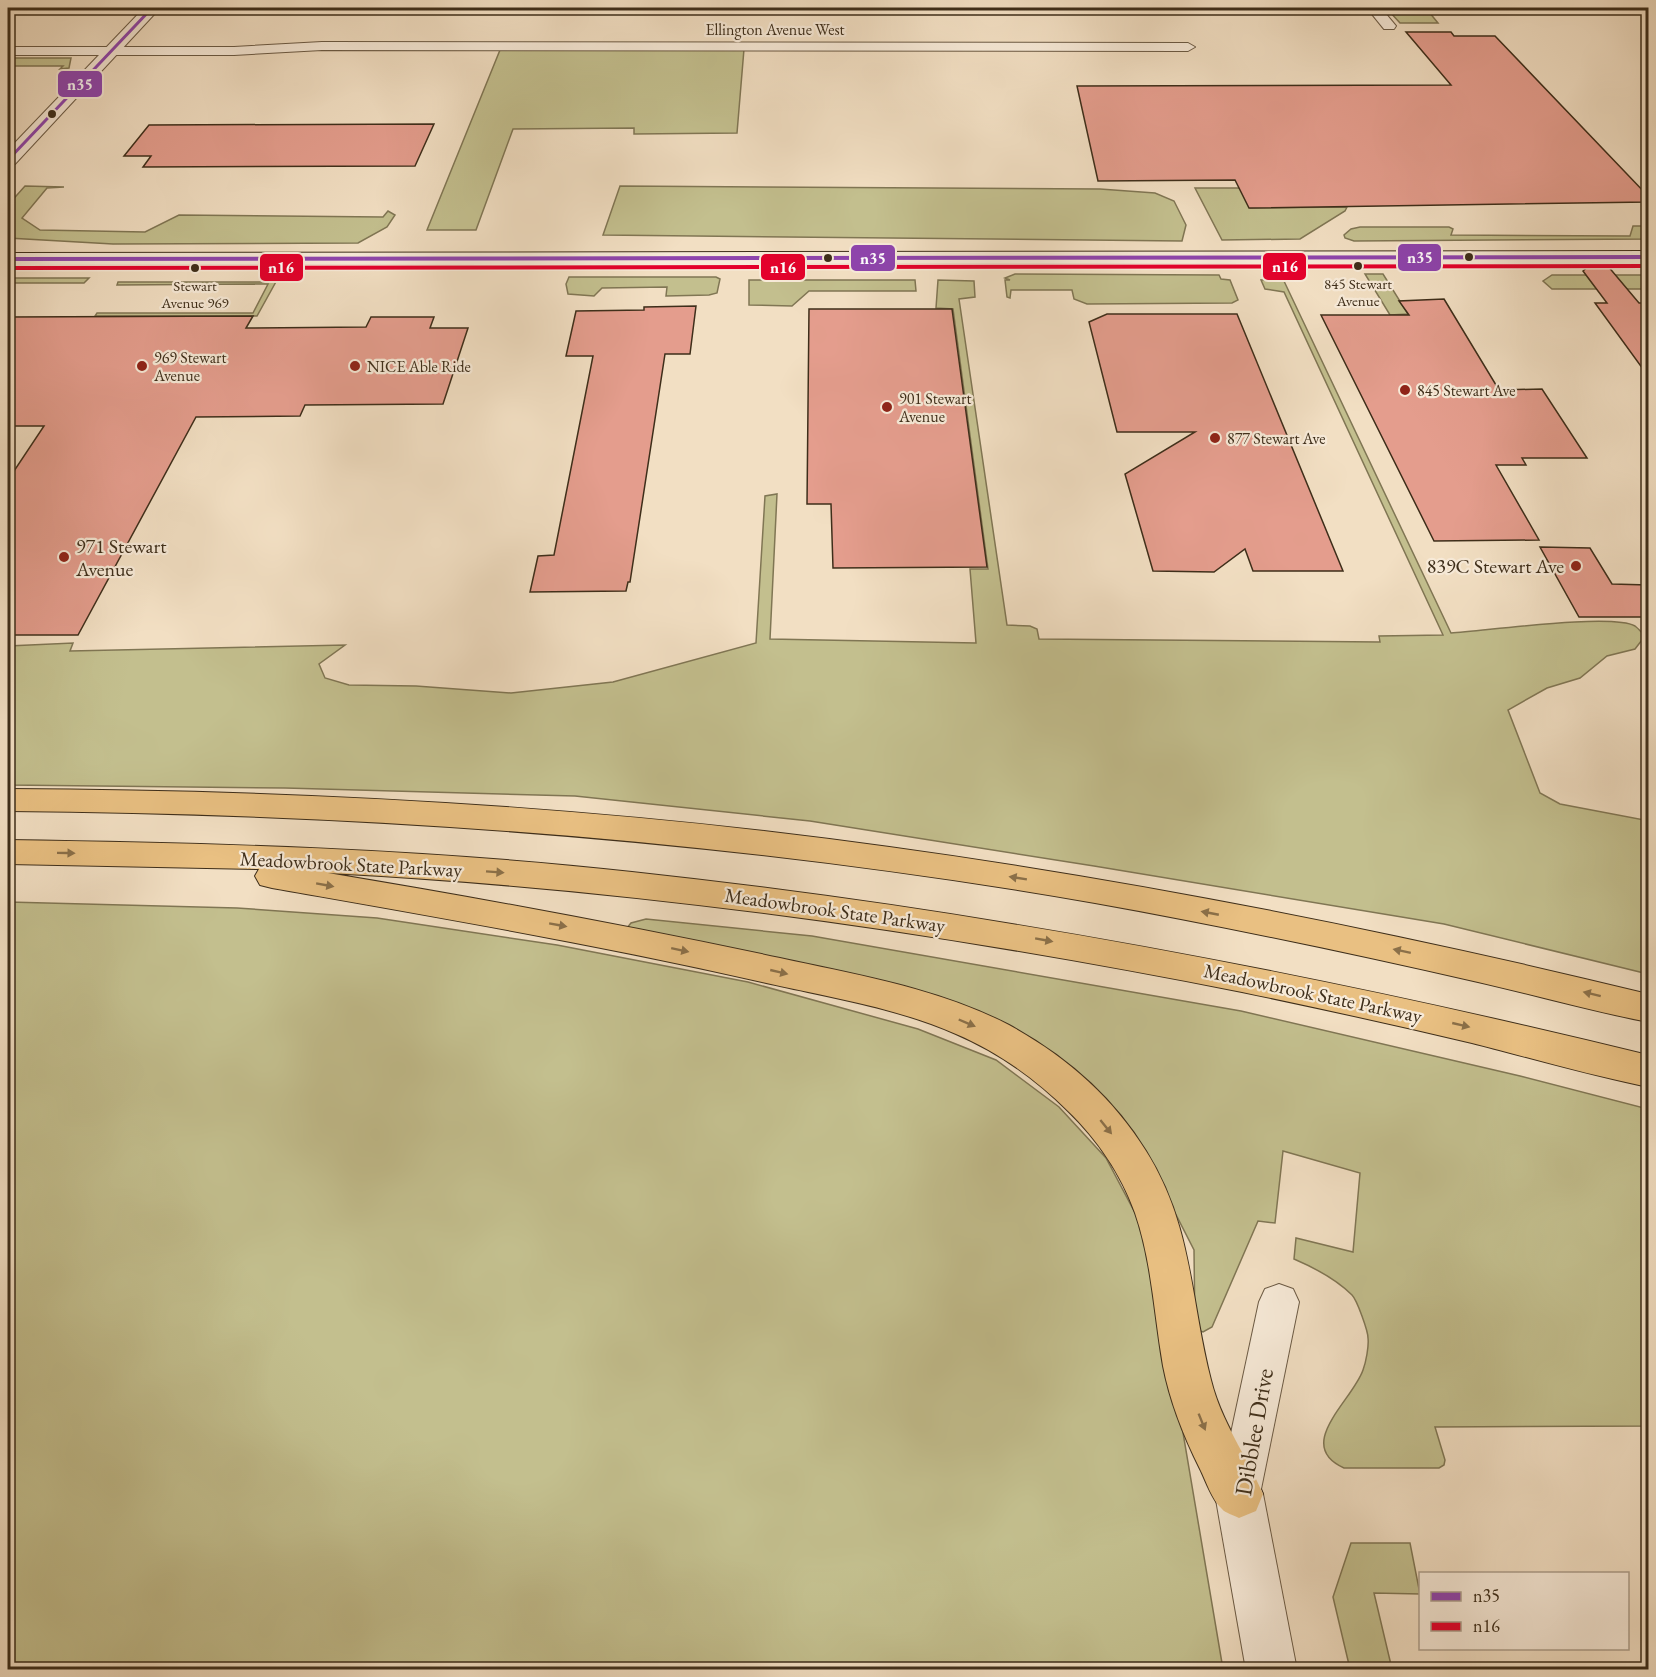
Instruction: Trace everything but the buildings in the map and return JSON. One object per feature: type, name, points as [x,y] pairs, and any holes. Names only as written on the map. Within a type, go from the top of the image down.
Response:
[{"type":"highway","points":[[8,800],[155,802],[391,810],[640,830],[878,857],[1016,878],[1281,926],[1421,955],[1648,1008]]},
{"type":"highway","name":"Meadowbrook State Parkway","points":[[8,852],[328,861],[532,875],[741,896],[881,915],[1075,946],[1283,986],[1419,1015],[1648,1071]]},
{"type":"highway","points":[[143,855],[638,940],[907,1002],[950,1016],[996,1036],[1066,1084],[1102,1122],[1134,1166],[1156,1211],[1169,1254],[1185,1366],[1195,1406],[1213,1449],[1239,1494]]},
{"type":"main road","points":[[8,160],[152,8]]},
{"type":"main road","points":[[8,259],[1648,257]]},
{"type":"main road","name":"Dibblee Drive","points":[[1239,1494],[1272,1670]]},
{"type":"street","points":[[1374,8],[1389,27]]},
{"type":"street","name":"Ellington Avenue West","points":[[8,51],[234,51],[322,46],[1188,47]]},
{"type":"street","name":"Dibblee Drive","points":[[1239,1494],[1279,1302]]},
{"type":"shaded area","points":[[1648,9],[1648,12],[1429,12],[1438,23],[1400,23],[1389,11]]},
{"type":"shaded area","points":[[744,49],[737,133],[634,134],[634,128],[513,129],[476,230],[427,230],[500,50]]},
{"type":"shaded area","points":[[8,58],[71,58],[69,68],[60,69],[63,66],[8,66]]},
{"type":"shaded area","points":[[25,186],[64,187],[47,188],[22,218],[40,230],[145,232],[179,215],[383,217],[388,211],[395,215],[387,227],[358,243],[113,244],[8,238],[8,205]]},
{"type":"shaded area","points":[[620,186],[1100,189],[1155,193],[1174,201],[1186,225],[1182,241],[603,235]]},
{"type":"shaded area","points":[[1195,188],[1240,188],[1250,208],[1347,207],[1345,211],[1300,239],[1222,240]]},
{"type":"shaded area","points":[[1633,226],[1648,226],[1648,239],[1354,241],[1345,238],[1344,235],[1351,229],[1360,227],[1449,227],[1453,229],[1451,235],[1630,236]]},
{"type":"shaded area","points":[[1015,274],[1219,275],[1221,279],[1230,280],[1238,300],[1232,303],[1087,304],[1074,299],[1072,290],[1011,290],[1010,298],[1007,297],[1005,280],[1010,280],[1005,278]]},
{"type":"shaded area","points":[[1365,274],[1383,274],[1408,314],[1390,315]]},
{"type":"shaded area","points":[[1552,275],[1648,275],[1648,289],[1552,289],[1543,281]]},
{"type":"shaded area","points":[[273,277],[287,277],[288,279],[277,280],[257,316],[95,316],[97,313],[253,313],[268,284],[117,285],[118,282],[270,282]]},
{"type":"shaded area","points":[[569,277],[716,277],[720,279],[717,293],[709,295],[666,296],[667,287],[602,288],[594,296],[568,294],[566,284]]},
{"type":"shaded area","points":[[8,278],[89,278],[84,283],[8,283]]},
{"type":"shaded area","points":[[1283,279],[1451,633],[1601,621],[1622,622],[1635,626],[1645,636],[1635,649],[1607,656],[1580,678],[1547,688],[1508,710],[1540,793],[1560,804],[1644,820],[1648,816],[1648,974],[1444,924],[810,821],[575,796],[285,788],[8,785],[8,646],[73,643],[70,651],[345,645],[319,664],[325,678],[349,685],[416,686],[511,693],[613,682],[756,643],[765,496],[777,494],[770,639],[976,643],[970,569],[988,569],[953,309],[936,308],[938,280],[974,281],[975,297],[959,299],[1007,625],[1030,626],[1037,629],[1039,639],[1380,642],[1379,636],[1443,635],[1284,292],[1265,289],[1261,280]]},
{"type":"shaded area","points":[[749,280],[915,280],[916,291],[809,291],[792,306],[749,305]]},
{"type":"shaded area","points":[[8,902],[237,908],[377,918],[557,945],[748,982],[918,1029],[996,1060],[1059,1107],[1106,1158],[1143,1228],[1158,1285],[1223,1669],[8,1669]]},
{"type":"shaded area","points":[[646,919],[812,936],[1241,1011],[1520,1076],[1648,1109],[1648,1426],[1435,1427],[1445,1460],[1444,1465],[1439,1468],[1344,1468],[1330,1458],[1324,1447],[1325,1435],[1363,1370],[1368,1350],[1368,1334],[1352,1295],[1325,1274],[1294,1259],[1296,1238],[1353,1252],[1360,1173],[1283,1151],[1275,1223],[1258,1221],[1212,1327],[1203,1332],[1195,1329],[1194,1250],[1149,1162],[1056,1060],[626,929],[631,923]]},
{"type":"shaded area","points":[[1351,1543],[1410,1543],[1419,1594],[1374,1593],[1392,1669],[1350,1669],[1333,1597]]},
{"type":"transit line","name":"n35","points":[[8,160],[152,8]]},
{"type":"transit line","name":"n35","points":[[8,259],[1648,257]]},
{"type":"transit line","name":"n16","points":[[8,268],[1648,266]]},
{"type":"place","name":"845 Stewart Avenue","points":[[1358,266]]},
{"type":"place","name":"Stewart Avenue 969","points":[[195,268]]},
{"type":"place","name":"969 Stewart Avenue","points":[[142,366]]},
{"type":"place","name":"NICE Able Ride","points":[[355,366]]},
{"type":"place","name":"845 Stewart Ave","points":[[1405,390]]},
{"type":"place","name":"901 Stewart Avenue","points":[[887,407]]},
{"type":"place","name":"877 Stewart Ave","points":[[1215,438]]},
{"type":"place","name":"971 Stewart Avenue","points":[[64,557]]},
{"type":"place","name":"839C Stewart Ave","points":[[1576,566]]}]
